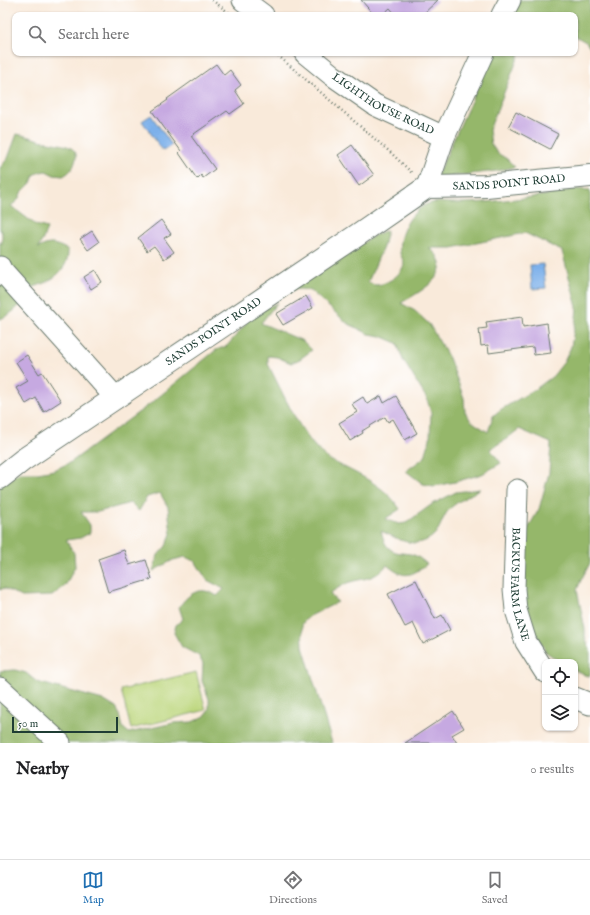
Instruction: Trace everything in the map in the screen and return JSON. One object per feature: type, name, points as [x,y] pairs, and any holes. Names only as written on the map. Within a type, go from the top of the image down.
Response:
[{"type":"main road","name":"SANDS POINT ROAD","points":[[0,478],[23,460],[356,236],[427,186],[486,186],[590,176]]},
{"type":"street","points":[[243,0],[259,12]]},
{"type":"street","points":[[504,12],[510,0]]},
{"type":"street","name":"LIGHTHOUSE ROAD","points":[[309,56],[332,75],[375,104],[444,137]]},
{"type":"street","points":[[427,186],[444,137],[482,56]]},
{"type":"street","points":[[0,267],[1,270],[116,398]]},
{"type":"street","name":"BACKUS FARM LANE","points":[[517,490],[514,589],[516,610],[526,642],[542,667]]},
{"type":"street","points":[[0,688],[60,743]]},
{"type":"street","points":[[578,699],[590,704]]},
{"type":"path","points":[[212,0],[228,12]]},
{"type":"path","points":[[278,56],[390,152],[427,186]]},
{"type":"green space","points":[[517,0],[590,0],[590,48],[586,42],[578,38],[578,12],[512,12]]},
{"type":"green space","points":[[492,56],[519,56],[489,130],[491,144],[497,153],[507,159],[515,167],[497,171],[436,178]]},
{"type":"green space","points":[[17,134],[68,146],[75,152],[75,162],[69,172],[63,176],[54,175],[46,171],[34,175],[31,183],[21,193],[18,200],[11,206],[36,225],[47,228],[38,248],[54,244],[68,250],[65,265],[61,270],[51,280],[30,288],[25,298],[15,310],[0,319],[0,242],[2,244],[2,233],[0,229],[0,168],[8,158]]},
{"type":"green space","points":[[574,189],[590,190],[590,563],[577,590],[585,629],[585,638],[590,650],[590,676],[578,672],[578,659],[556,659],[546,652],[525,612],[519,583],[526,532],[539,509],[549,473],[551,443],[519,429],[490,449],[501,463],[482,474],[455,482],[434,486],[423,484],[406,471],[425,457],[430,439],[431,413],[427,399],[403,360],[397,343],[381,336],[369,334],[347,323],[311,291],[301,289],[290,290],[375,235],[387,230],[383,247],[368,282],[380,285],[392,279],[399,274],[404,265],[400,253],[400,240],[405,226],[418,210],[428,204],[436,202],[476,203],[548,195]],"holes":[[[525,233],[562,251],[577,307],[571,347],[564,362],[553,376],[493,416],[488,432],[471,421],[465,412],[464,398],[449,358],[429,324],[415,311],[401,303],[428,286],[438,274],[440,267],[439,260],[436,254],[429,248],[452,248]]]},
{"type":"green space","points":[[277,303],[261,323],[303,341],[312,350],[300,359],[291,363],[277,357],[268,356],[268,364],[293,414],[309,439],[329,460],[359,474],[389,495],[400,509],[385,519],[399,524],[406,523],[431,505],[456,492],[480,489],[458,502],[450,509],[445,515],[435,534],[420,543],[406,542],[381,531],[387,546],[392,550],[414,555],[427,564],[416,572],[407,575],[398,573],[387,565],[373,576],[347,583],[330,593],[338,602],[310,616],[304,621],[302,625],[303,646],[332,743],[0,743],[0,671],[15,670],[26,673],[37,682],[103,700],[116,708],[120,715],[123,728],[129,733],[173,723],[192,722],[205,716],[209,709],[209,699],[202,681],[203,664],[199,656],[182,647],[174,633],[176,625],[183,619],[179,607],[191,594],[206,591],[217,596],[224,589],[207,580],[195,561],[185,557],[173,560],[153,571],[158,555],[166,546],[171,534],[168,507],[160,493],[147,497],[139,511],[130,503],[98,512],[81,512],[90,525],[90,533],[80,538],[66,540],[74,553],[75,567],[65,586],[52,596],[22,597],[4,588],[0,590],[0,484],[19,473],[38,473],[54,470],[71,462],[150,404],[216,350],[227,346],[252,314]]},
{"type":"green space","points":[[196,672],[206,710],[131,729],[121,690]]},
{"type":"water","points":[[151,115],[172,145],[163,151],[142,121]]},
{"type":"water","points":[[543,264],[546,288],[532,289],[530,265]]},
{"type":"building","points":[[361,0],[438,0],[425,12],[393,12],[390,8],[385,12],[371,12]]},
{"type":"building","points":[[216,64],[224,75],[230,70],[241,85],[235,90],[244,104],[230,114],[227,111],[191,136],[215,169],[203,178],[201,175],[197,179],[179,153],[181,151],[152,111]]},
{"type":"building","points":[[516,112],[558,134],[550,149],[508,127]]},
{"type":"building","points":[[352,145],[374,175],[359,186],[338,155]]},
{"type":"building","points":[[161,220],[171,234],[164,238],[174,252],[164,259],[154,246],[147,251],[138,238]]},
{"type":"building","points":[[92,231],[99,242],[88,250],[80,239]]},
{"type":"building","points":[[95,270],[102,282],[91,289],[84,277]]},
{"type":"building","points":[[306,296],[313,308],[283,325],[276,314]]},
{"type":"building","points":[[522,317],[523,327],[547,323],[551,353],[534,355],[533,347],[489,353],[488,345],[481,346],[479,329],[487,328],[486,322]]},
{"type":"building","points":[[27,355],[39,374],[42,372],[61,401],[44,412],[36,398],[26,404],[16,388],[28,381],[16,362]]},
{"type":"building","points":[[381,396],[384,403],[396,396],[417,433],[405,440],[393,419],[388,422],[385,417],[362,431],[363,433],[350,441],[339,423],[357,412],[352,404],[363,397],[367,404]]},
{"type":"building","points":[[124,550],[129,565],[146,560],[152,579],[108,592],[98,559]]},
{"type":"building","points":[[416,580],[435,619],[442,615],[450,630],[423,644],[413,623],[405,627],[388,594]]},
{"type":"building","points":[[453,711],[464,728],[452,735],[457,743],[405,743]]}]
